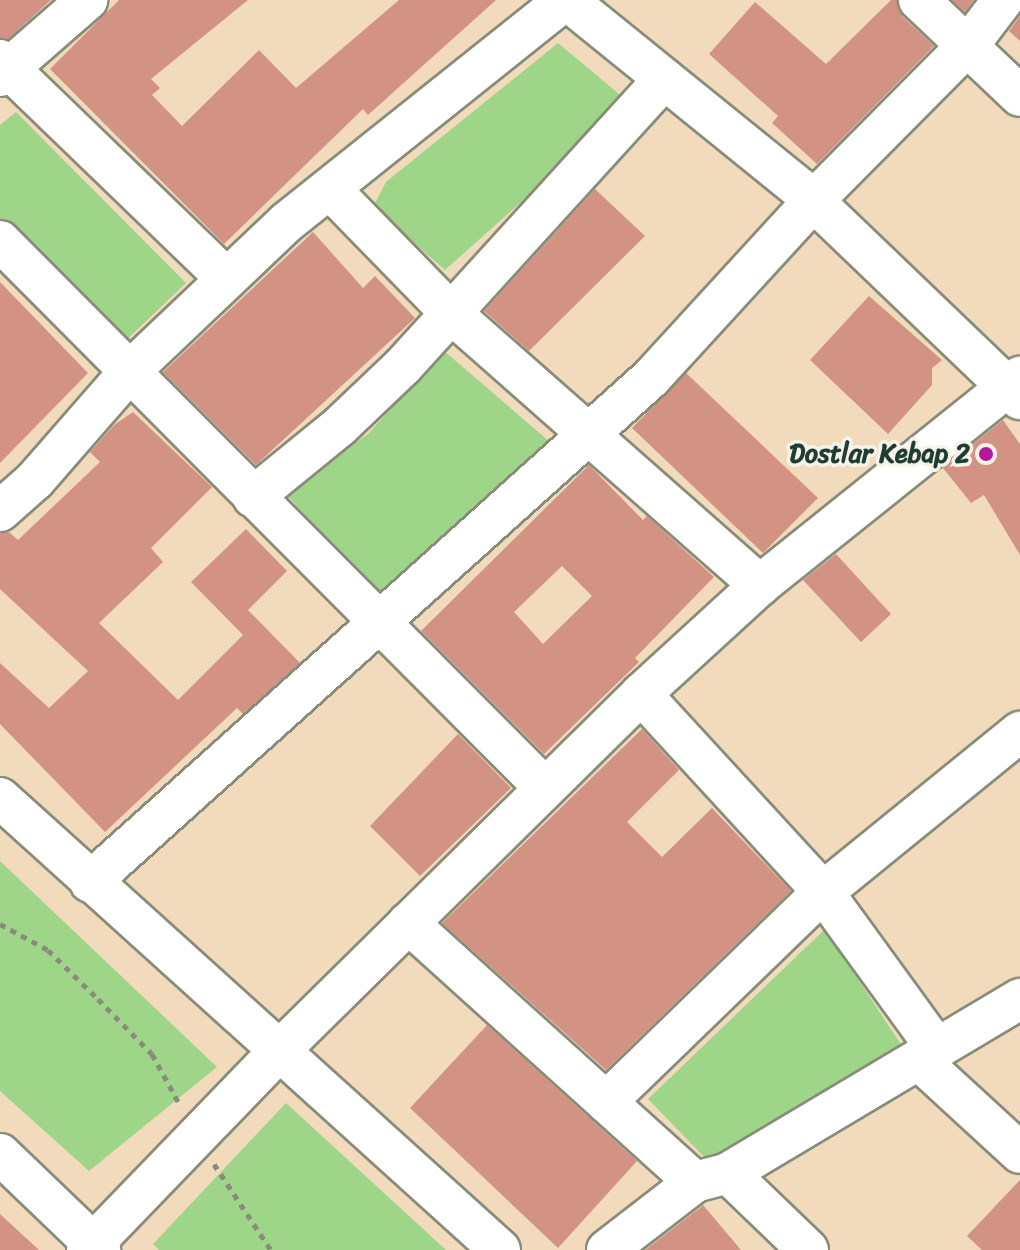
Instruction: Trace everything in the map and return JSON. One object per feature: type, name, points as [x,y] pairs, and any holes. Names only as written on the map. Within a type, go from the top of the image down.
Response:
[{"type":"street","points":[[87,0],[3,68],[226,278]]},
{"type":"street","points":[[0,511],[35,480],[130,371],[226,278],[566,0],[813,201],[1016,388],[760,585],[641,694],[278,1052],[94,1248],[0,1154]]},
{"type":"street","points":[[919,0],[970,43],[1020,96]]},
{"type":"street","points":[[90,882],[375,621],[651,378],[813,201],[970,43],[1003,0]]},
{"type":"street","points":[[253,497],[340,426],[451,313],[664,79]]},
{"type":"street","points":[[331,190],[451,313],[760,585]]},
{"type":"street","points":[[0,241],[375,621],[544,787]]},
{"type":"street","points":[[641,694],[823,892],[928,1054],[1020,1153]]},
{"type":"street","points":[[606,1102],[823,892],[1020,732]]},
{"type":"street","points":[[0,798],[500,1250]]},
{"type":"street","points":[[408,923],[606,1102],[808,1250]]},
{"type":"street","points":[[607,1250],[712,1178],[1020,999]]},
{"type":"path","points":[[0,924],[48,950],[152,1054],[196,1137],[271,1250]]},
{"type":"green space","points":[[558,43],[631,104],[445,270],[373,207],[386,182]]},
{"type":"green space","points":[[16,112],[186,283],[116,350],[0,220],[0,125]]},
{"type":"green space","points":[[443,350],[550,442],[382,598],[284,492],[368,434]]},
{"type":"green space","points":[[0,861],[217,1067],[89,1171],[0,1091]]},
{"type":"green space","points":[[825,929],[906,1052],[707,1160],[648,1099]]},
{"type":"green space","points":[[286,1103],[446,1250],[159,1250],[153,1244]]},
{"type":"building","points":[[0,0],[51,0],[8,39],[0,38]]},
{"type":"building","points":[[119,0],[248,0],[151,79],[160,88],[152,95],[182,126],[259,50],[296,88],[399,0],[496,0],[368,115],[363,109],[224,244],[50,69]]},
{"type":"building","points":[[891,0],[897,0],[903,17],[934,46],[817,164],[772,123],[778,116],[709,54],[755,2],[826,64]]},
{"type":"building","points":[[952,0],[974,0],[965,12]]},
{"type":"building","points":[[1020,16],[1020,41],[1009,31]]},
{"type":"building","points":[[595,189],[645,236],[529,351],[484,311]]},
{"type":"building","points":[[313,232],[363,288],[375,276],[415,318],[256,465],[163,372]]},
{"type":"building","points":[[0,282],[88,373],[0,463]]},
{"type":"building","points":[[869,296],[942,360],[932,368],[932,385],[888,434],[810,360]]},
{"type":"building","points":[[686,373],[818,498],[763,553],[632,428]]},
{"type":"building","points":[[133,412],[212,487],[151,548],[163,562],[99,623],[178,700],[243,635],[191,582],[246,529],[287,571],[248,610],[300,663],[243,714],[237,708],[105,832],[0,724],[0,663],[49,708],[88,671],[0,589],[0,533],[9,532],[18,540],[100,462],[90,452],[114,425]]},
{"type":"building","name":"Dostlar Kebap 2","points":[[1003,420],[1020,444],[1020,555],[984,495],[971,503],[943,468]]},
{"type":"building","points":[[589,465],[643,520],[647,516],[714,577],[635,658],[639,662],[544,754],[421,631]],"holes":[[[562,566],[592,596],[543,644],[514,612]]]},
{"type":"building","points":[[836,554],[891,614],[861,642],[803,580]]},
{"type":"building","points":[[642,729],[679,770],[627,822],[662,857],[712,808],[791,891],[606,1070],[442,923]]},
{"type":"building","points":[[458,734],[511,788],[420,876],[370,826]]},
{"type":"building","points":[[487,1025],[637,1161],[558,1248],[410,1108]]},
{"type":"building","points":[[1020,1180],[1020,1250],[982,1250],[967,1236]]},
{"type":"building","points":[[703,1205],[741,1250],[645,1250],[701,1207]]},
{"type":"building","points":[[0,1214],[39,1250],[0,1250]]},
{"type":"place","name":"Dostlar Kebap 2","points":[[986,454]]}]
